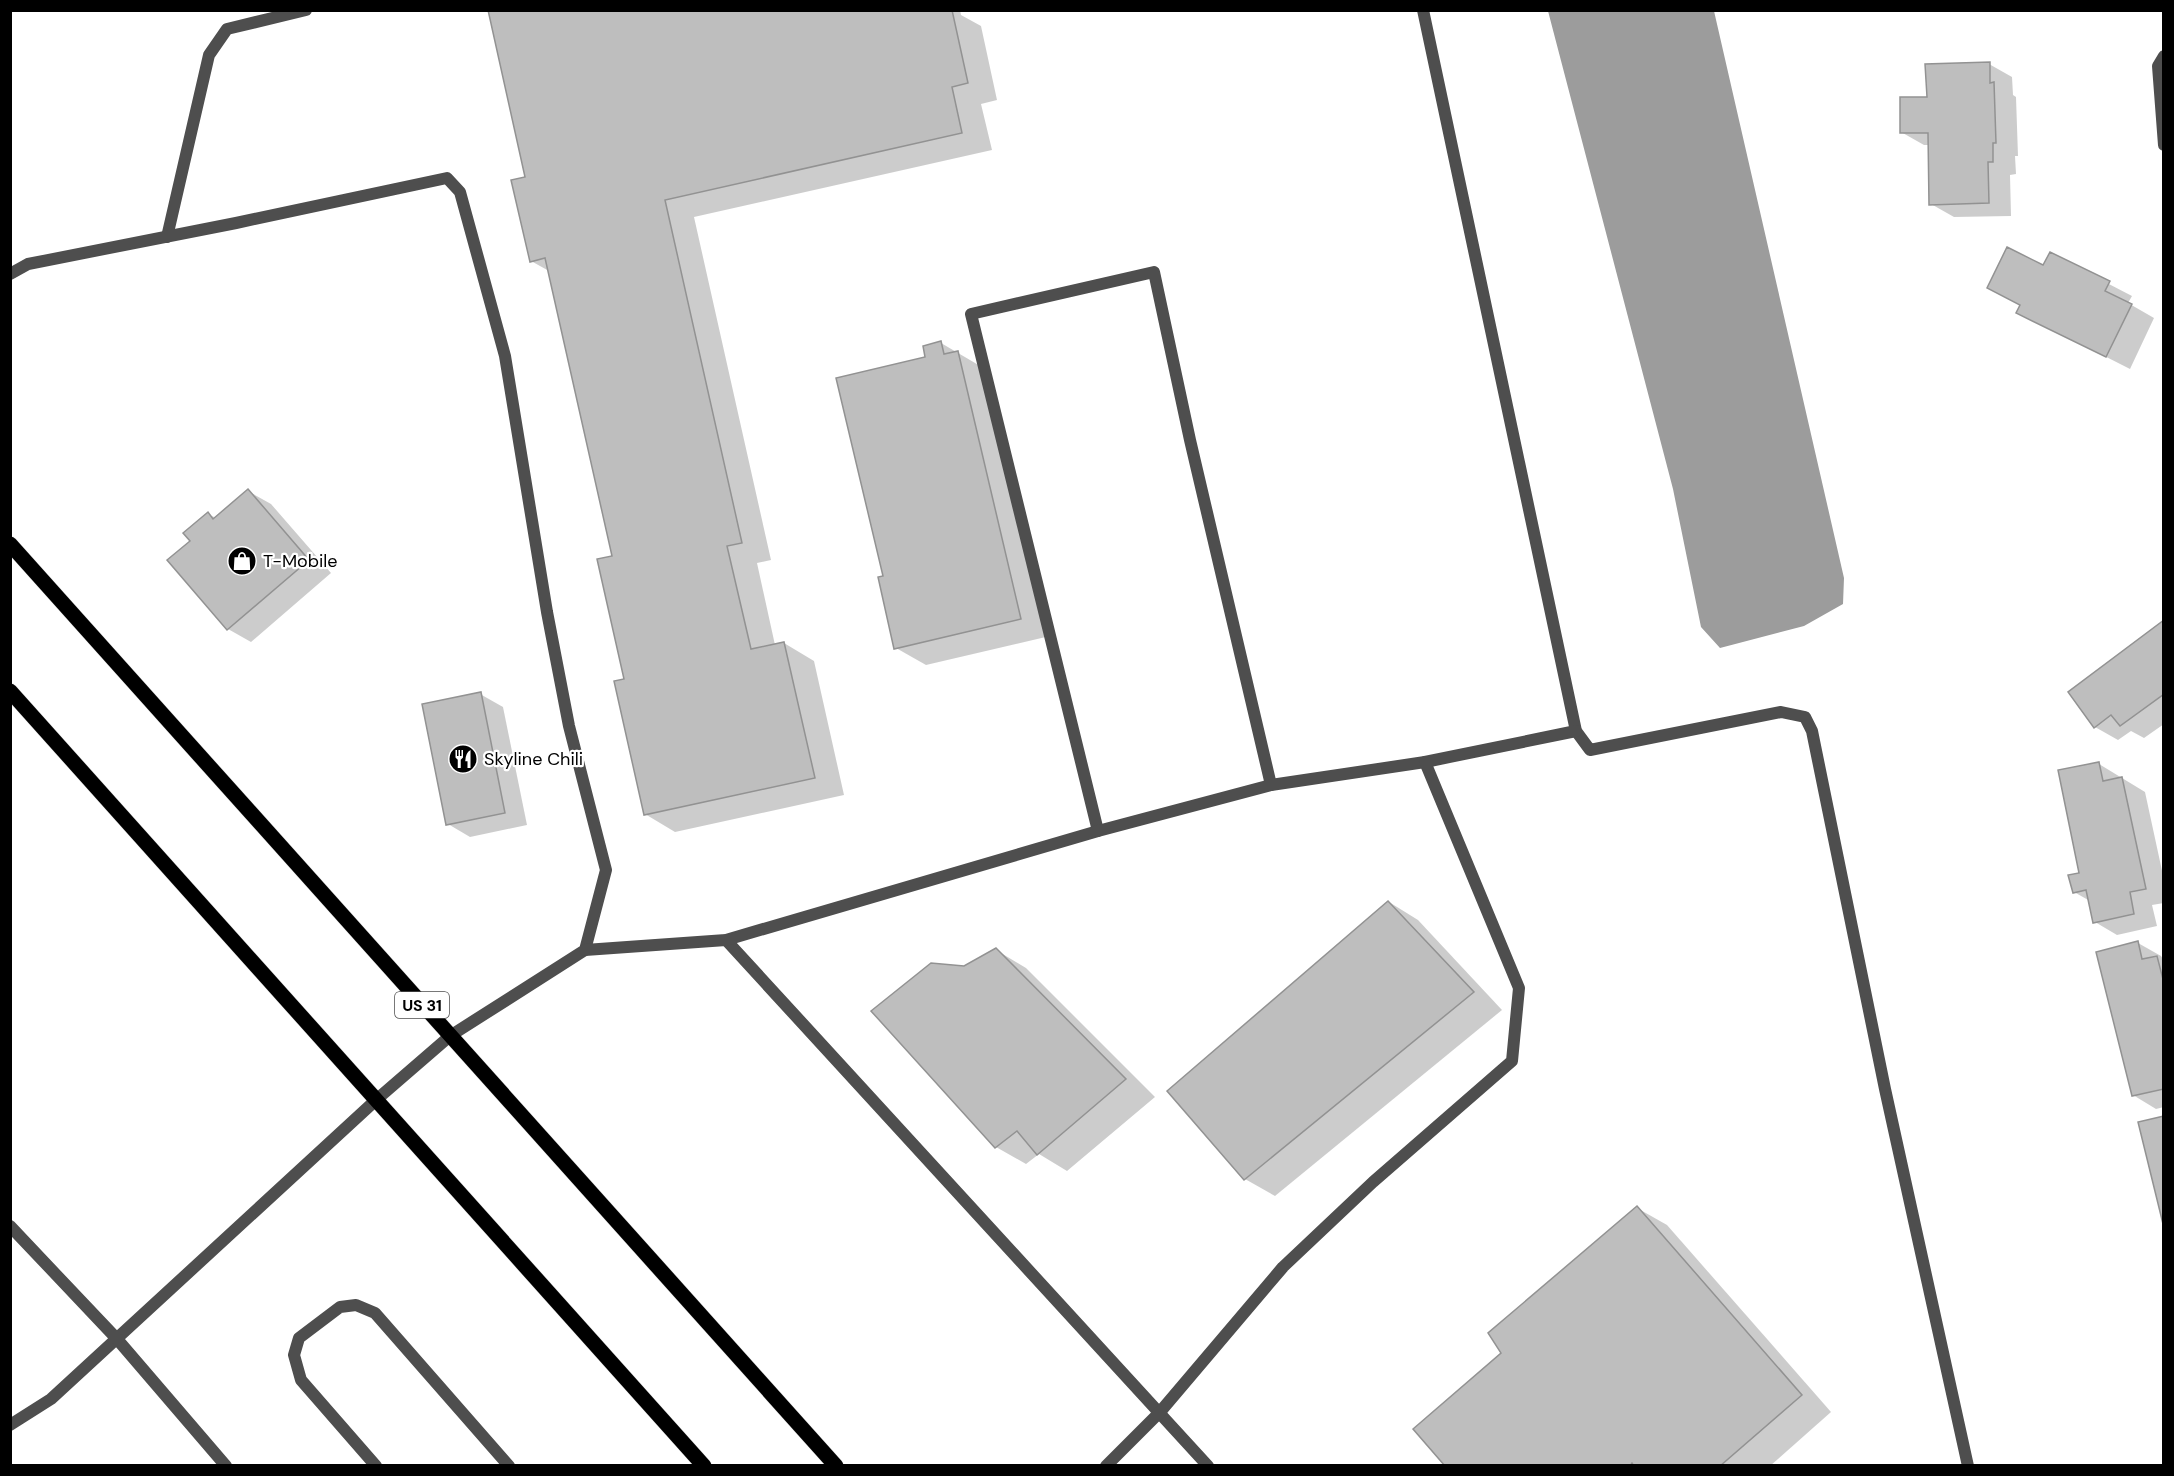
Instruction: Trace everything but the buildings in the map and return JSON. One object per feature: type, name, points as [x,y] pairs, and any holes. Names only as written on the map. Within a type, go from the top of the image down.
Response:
[{"type":"main road","name":"US 31","points":[[10,544],[836,1466]]},
{"type":"main road","points":[[10,691],[704,1466]]},
{"type":"street","points":[[167,237],[209,56],[227,29],[306,10]]},
{"type":"street","points":[[1423,10],[1576,731],[1590,750],[1781,712],[1805,717],[1812,731],[1885,1089],[1968,1466]]},
{"type":"street","points":[[2163,56],[2158,66],[2163,145]]},
{"type":"street","points":[[10,274],[28,264],[447,178],[459,192],[505,356],[547,612],[567,714],[606,870],[585,950]]},
{"type":"street","points":[[1098,831],[972,314],[1154,272],[1190,440],[1271,785]]},
{"type":"street","points":[[10,1425],[51,1399],[376,1100],[450,1036],[585,950],[726,940],[1098,831],[1271,785],[1425,762],[1576,731]]},
{"type":"street","points":[[1106,1466],[1160,1412],[1283,1267],[1372,1182],[1512,1061],[1519,988],[1425,762]]},
{"type":"street","points":[[726,940],[1208,1466]]},
{"type":"street","points":[[10,1226],[117,1339],[226,1466]]},
{"type":"street","points":[[376,1466],[301,1380],[294,1355],[299,1338],[340,1307],[356,1305],[375,1313],[508,1466]]},
{"type":"shaded area","points":[[1548,11],[1714,11],[1844,578],[1843,604],[1804,626],[1720,648],[1701,627],[1673,489]]},
{"type":"place","name":"T-Mobile","points":[[242,561]]},
{"type":"place","name":"Skyline Chili","points":[[463,759]]}]
